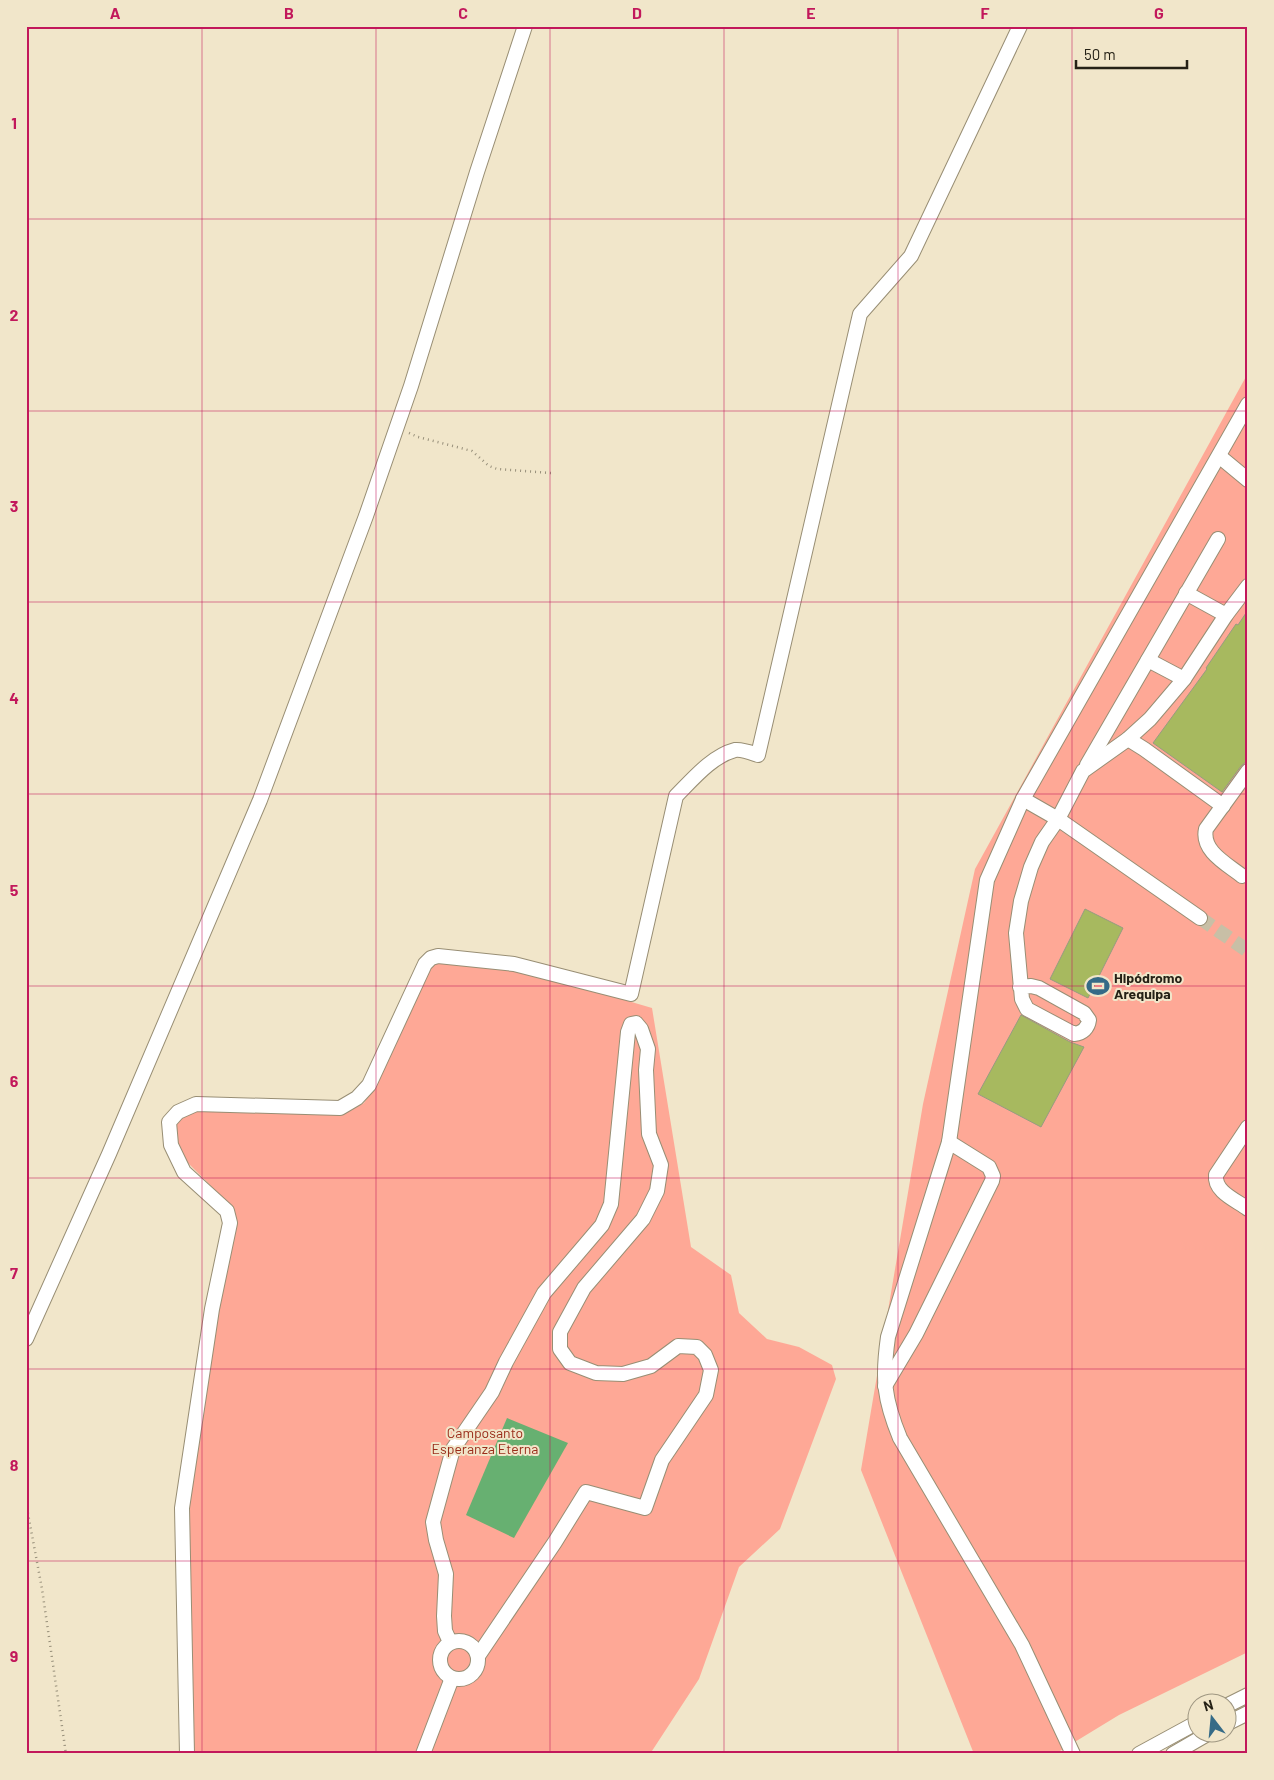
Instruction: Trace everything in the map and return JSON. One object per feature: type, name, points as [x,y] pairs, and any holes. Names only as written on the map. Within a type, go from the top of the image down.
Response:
[{"type":"street","points":[[26,1339],[109,1154],[260,800],[366,516],[400,417],[525,26]]},
{"type":"street","points":[[187,1754],[182,1508],[212,1309],[230,1223],[227,1211],[184,1172],[171,1145],[169,1122],[178,1112],[196,1104],[340,1108],[357,1098],[369,1085],[425,964],[431,958],[438,956],[514,964],[631,994],[676,796],[718,758],[737,750],[758,755],[860,314],[911,256],[1020,26]]},
{"type":"street","points":[[1073,1754],[1022,1645],[900,1438],[890,1414],[884,1387],[884,1365],[888,1337],[949,1142],[986,880],[1023,799],[1248,404]]},
{"type":"street","points":[[1219,456],[1248,480]]},
{"type":"street","points":[[1020,987],[1031,986],[1039,988],[1084,1013],[1088,1020],[1087,1028],[1080,1033],[1074,1034],[1027,1009],[1022,999],[1020,987],[1016,933],[1022,901],[1042,842],[1058,819],[1083,771],[1218,539]]},
{"type":"street","points":[[1083,771],[1128,739],[1150,719],[1184,679],[1226,615],[1248,586]]},
{"type":"street","points":[[1186,593],[1226,615]]},
{"type":"street","points":[[1148,660],[1184,679]]},
{"type":"street","points":[[1128,739],[1223,806]]},
{"type":"street","points":[[1242,876],[1209,849],[1205,839],[1206,830],[1248,771]]},
{"type":"street","points":[[1023,799],[1058,819],[1200,918]]},
{"type":"street","points":[[450,1642],[444,1624],[446,1574],[432,1522],[453,1449],[492,1392],[506,1362],[544,1293],[602,1225],[612,1204],[628,1032],[631,1024],[636,1023],[641,1029],[648,1049],[646,1070],[649,1134],[661,1165],[657,1191],[643,1219],[584,1288],[560,1332],[560,1349],[570,1363],[596,1373],[623,1374],[651,1366],[678,1346],[697,1347],[705,1355],[711,1370],[706,1395],[662,1460],[645,1508],[586,1492],[545,1558],[478,1656],[477,1665],[470,1676],[458,1679],[452,1678],[442,1670],[439,1658],[441,1651],[450,1642],[456,1640],[469,1643],[474,1647],[478,1656]]},
{"type":"street","points":[[1247,1205],[1222,1191],[1215,1181],[1216,1175],[1248,1127]]},
{"type":"street","points":[[884,1387],[916,1334],[990,1186],[993,1176],[990,1167],[949,1142]]},
{"type":"street","points":[[423,1754],[452,1678]]},
{"type":"street","points":[[1236,1701],[1248,1695]]},
{"type":"street","points":[[1236,1719],[1248,1712]]},
{"type":"street","points":[[1139,1754],[1186,1728]]},
{"type":"street","points":[[1173,1754],[1194,1742]]},
{"type":"path","points":[[400,417],[406,431],[418,437],[472,451],[489,466],[497,469],[551,473]]},
{"type":"path","points":[[26,1504],[42,1589],[66,1754]]},
{"type":"green space","name":"Hipódromo Arequipa","points":[[1248,373],[1248,1652],[1119,1715],[1055,1754],[974,1754],[861,1470],[923,1104],[975,869]]},
{"type":"green space","name":"Camposanto Esperanza Eterna","points":[[439,962],[487,964],[536,974],[652,1008],[691,1247],[731,1275],[739,1313],[767,1339],[799,1347],[832,1365],[836,1379],[780,1529],[739,1567],[699,1679],[650,1754],[194,1754],[193,1682],[188,1590],[189,1507],[217,1301],[236,1220],[230,1205],[188,1163],[178,1145],[176,1127],[181,1114],[196,1107],[327,1114],[348,1112],[364,1103],[380,1077],[431,967]]},
{"type":"shaded area","points":[[507,1418],[568,1443],[514,1538],[466,1515]]},
{"type":"building","points":[[1248,610],[1248,760],[1241,766],[1222,792],[1153,743],[1207,669],[1236,624],[1238,625]]},
{"type":"building","points":[[1085,909],[1123,928],[1088,998],[1050,979]]},
{"type":"building","points":[[1021,1015],[1070,1042],[1084,1047],[1041,1127],[978,1094]]},
{"type":"tunnel","points":[[1200,918],[1248,951]]},
{"type":"place","name":"Hipódromo Arequipa","points":[[1098,986]]}]
